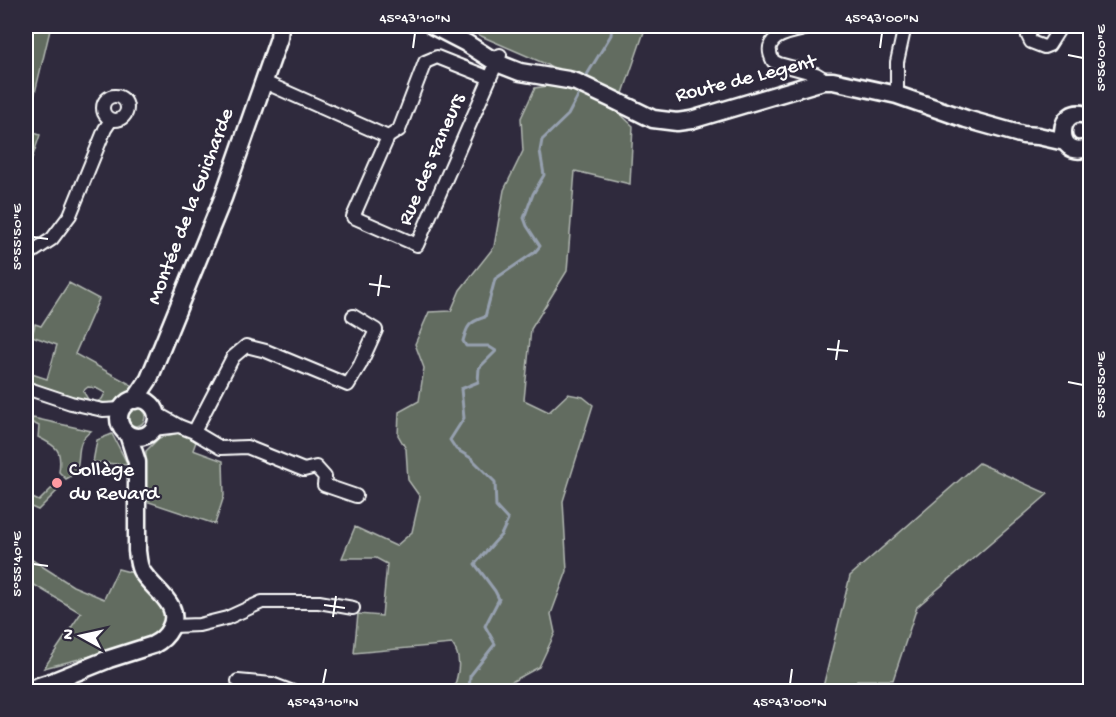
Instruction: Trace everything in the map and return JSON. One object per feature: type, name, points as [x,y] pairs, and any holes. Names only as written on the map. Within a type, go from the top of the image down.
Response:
[{"type":"main road","name":"Montée de la Guicharde","points":[[140,415],[148,379],[220,205],[279,38],[280,26]]},
{"type":"main road","name":"Route de Legent","points":[[433,26],[456,37],[496,65],[576,82],[653,119],[677,122],[691,120],[823,81],[834,81],[897,95],[966,119],[1023,135],[1065,142],[1074,149],[1089,149]]},
{"type":"main road","points":[[1038,136],[1064,123],[1072,116],[1088,114]]},
{"type":"main road","points":[[1064,123],[1062,133],[1065,142]]},
{"type":"main road","points":[[137,462],[128,434],[121,425],[140,415]]},
{"type":"main road","points":[[39,685],[160,642],[172,626],[174,616],[171,606],[142,572],[137,551],[137,462],[140,415]]},
{"type":"street","points":[[816,26],[788,29],[776,37],[769,50],[773,61],[816,74],[823,81]]},
{"type":"street","points":[[897,95],[897,62],[905,26]]},
{"type":"street","points":[[1033,26],[1028,36],[1031,42],[1044,47],[1048,45],[1061,26]]},
{"type":"street","name":"Rue des Faneurs","points":[[437,57],[496,65],[417,245],[352,217],[388,137],[399,130],[425,62],[437,57]]},
{"type":"street","points":[[264,82],[388,137]]},
{"type":"street","points":[[26,256],[52,239],[70,215],[105,129],[111,120]]},
{"type":"street","points":[[194,432],[233,357],[246,346],[266,351],[348,385],[376,330],[353,316]]},
{"type":"street","points":[[26,388],[71,404],[140,415],[178,426],[194,432],[221,448],[247,447],[304,470],[316,467],[325,477],[324,485],[356,496]]},
{"type":"street","points":[[172,626],[200,626],[226,618],[262,602],[319,602],[353,608]]},
{"type":"street","points":[[238,681],[272,684],[293,692]]},
{"type":"green space","points":[[26,26],[44,26],[50,30],[26,130]]},
{"type":"green space","points":[[458,26],[646,26],[617,111],[633,126],[630,184],[575,171],[567,271],[531,329],[524,400],[549,412],[568,394],[583,397],[593,405],[563,501],[567,571],[551,614],[555,633],[539,667],[495,691],[453,691],[458,673],[458,655],[452,644],[354,653],[358,614],[382,616],[387,564],[376,558],[342,558],[355,527],[396,546],[412,532],[420,497],[408,480],[406,449],[398,435],[399,412],[419,401],[424,368],[415,344],[429,312],[451,311],[460,290],[494,247],[504,190],[523,151],[521,118],[535,88],[560,84],[564,72]]},
{"type":"green space","points":[[26,130],[40,135],[26,176]]},
{"type":"green space","points":[[69,283],[99,299],[75,354],[137,388],[123,400],[110,403],[97,402],[105,393],[96,388],[88,387],[83,391],[89,401],[26,383],[26,372],[47,379],[57,345],[32,336],[35,324],[41,326]]},
{"type":"green space","points":[[132,408],[140,408],[145,413],[143,424],[132,426],[127,421],[127,413]]},
{"type":"green space","points":[[33,418],[91,431],[81,443],[75,472],[66,479],[59,472],[60,459],[57,450],[38,437],[39,426],[31,422]]},
{"type":"green space","points":[[178,433],[197,439],[193,450],[223,461],[224,496],[215,524],[143,500],[146,451],[159,438]]},
{"type":"green space","points":[[112,434],[128,465],[93,462],[97,440]]},
{"type":"green space","points":[[979,463],[1048,494],[917,607],[893,680],[857,680],[853,691],[822,691],[850,576]]},
{"type":"green space","points":[[56,488],[57,491],[38,510],[29,506],[26,513],[26,495],[39,501],[51,489]]},
{"type":"green space","points":[[26,556],[73,586],[104,599],[118,569],[137,574],[167,617],[161,631],[130,646],[44,668],[81,613],[26,580]]},
{"type":"waterway","points":[[585,78],[611,35],[612,26]]},
{"type":"waterway","points":[[469,692],[470,676],[495,644],[485,626],[499,599],[475,564],[501,535],[508,520],[496,507],[495,482],[471,458],[456,449],[450,440],[464,418],[461,389],[478,382],[479,368],[496,351],[488,346],[466,346],[463,341],[470,325],[485,317],[495,279],[535,252],[540,246],[524,218],[533,194],[544,175],[540,151],[542,140],[568,115],[578,96]]},
{"type":"place","name":"Collège du Revard","points":[[57,483]]}]
